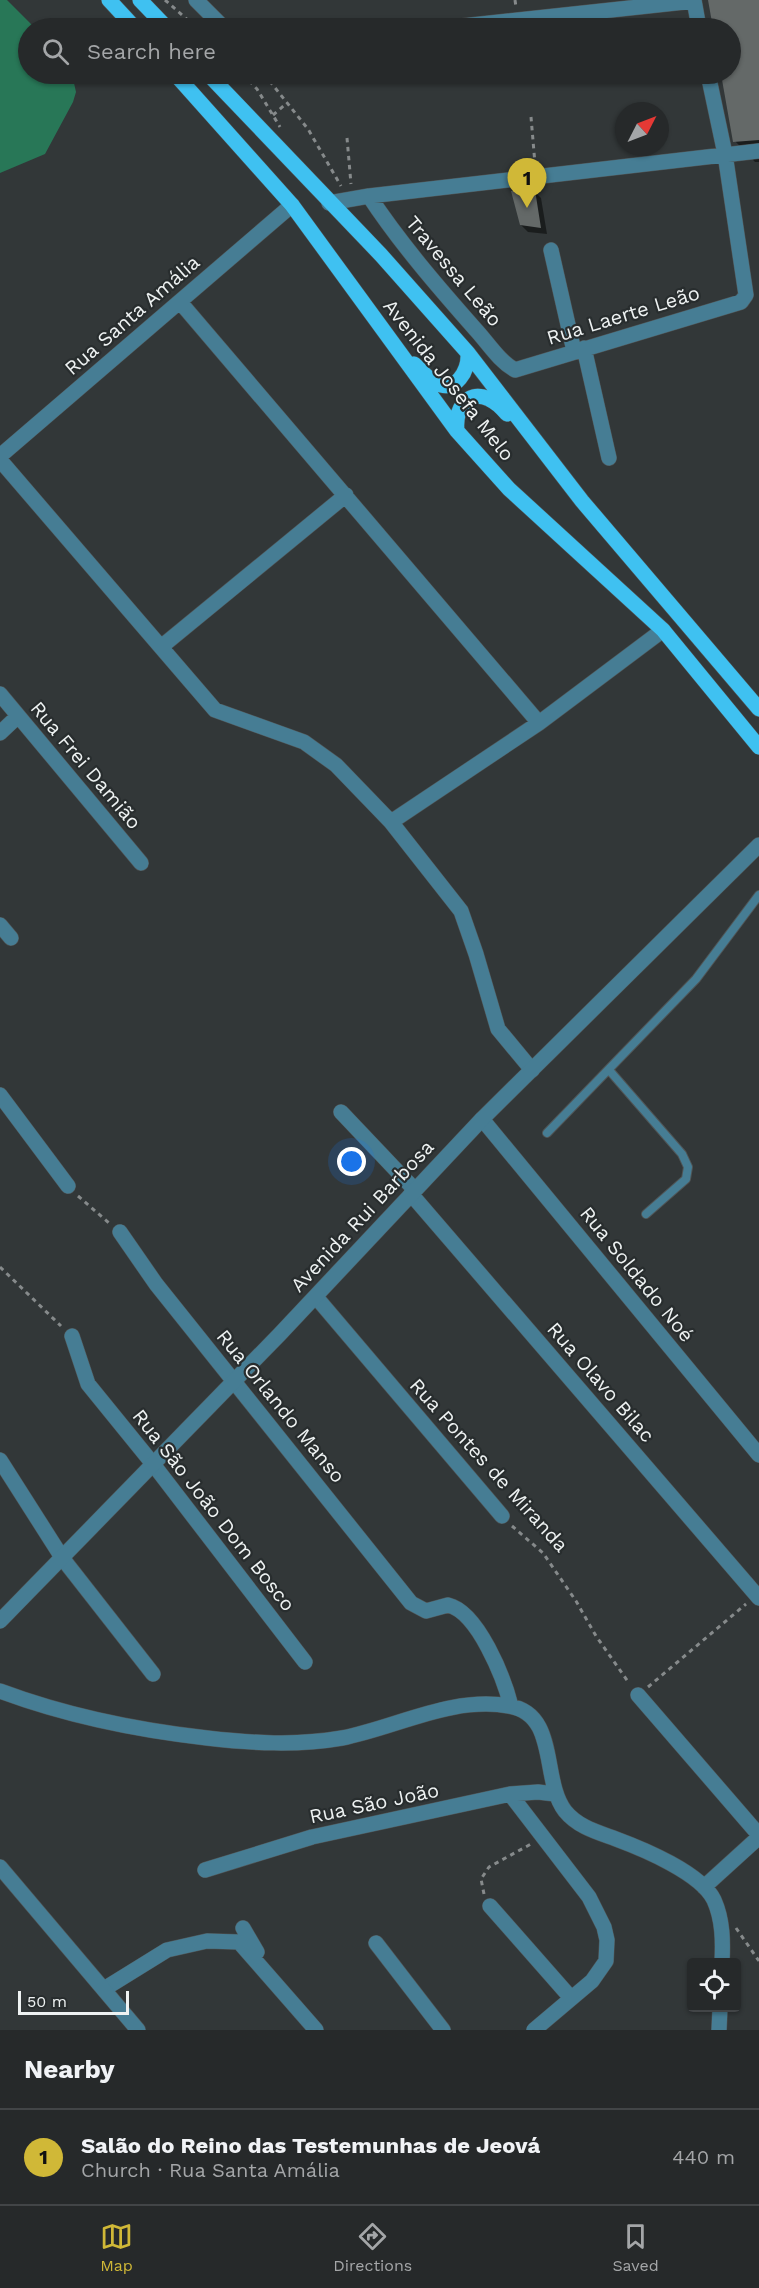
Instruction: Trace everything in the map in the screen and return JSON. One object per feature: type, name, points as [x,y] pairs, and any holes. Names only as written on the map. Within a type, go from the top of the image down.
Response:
[{"type":"main road","points":[[109,0],[126,18]]},
{"type":"main road","points":[[140,0],[157,18]]},
{"type":"main road","name":"Avenida Josefa Melo","points":[[184,84],[292,206],[457,431],[509,489],[663,630],[759,747]]},
{"type":"main road","name":"Avenida Josefa Melo","points":[[217,84],[381,255],[468,353],[582,501],[759,710]]},
{"type":"main road","points":[[394,346],[436,383],[446,386],[461,378],[469,362],[468,353]]},
{"type":"main road","points":[[457,431],[456,422],[461,406],[472,397],[480,396],[495,403],[530,434]]},
{"type":"street","points":[[196,0],[214,18]]},
{"type":"street","points":[[537,18],[694,1],[697,18]]},
{"type":"street","points":[[710,84],[725,154]]},
{"type":"street","points":[[329,203],[369,196],[759,151]]},
{"type":"street","name":"Rua Laerte Leão","points":[[512,368],[518,369],[746,299],[725,154]]},
{"type":"street","name":"Travessa Leão","points":[[369,196],[388,224],[456,308],[497,355],[512,368]]},
{"type":"street","name":"Rua Santa Amália","points":[[0,458],[292,206]]},
{"type":"street","points":[[550,250],[609,458]]},
{"type":"street","points":[[180,302],[539,723]]},
{"type":"street","points":[[441,322],[456,308]]},
{"type":"street","points":[[0,458],[215,710],[304,742],[336,765],[392,822],[460,911],[476,954],[498,1029],[532,1070]]},
{"type":"street","points":[[161,648],[346,495]]},
{"type":"street","points":[[392,822],[539,723],[663,630]]},
{"type":"street","name":"Rua Frei Damião","points":[[0,694],[141,863]]},
{"type":"street","points":[[0,733],[17,717]]},
{"type":"street","name":"Avenida Rui Barbosa","points":[[0,1621],[63,1559],[316,1297],[482,1119],[759,844]]},
{"type":"street","points":[[0,925],[11,938]]},
{"type":"street","points":[[0,1095],[68,1186]]},
{"type":"street","name":"Rua Olavo Bilac","points":[[341,1112],[413,1192],[758,1597]]},
{"type":"street","name":"Rua Soldado Noé","points":[[482,1119],[759,1455]]},
{"type":"street","name":"Rua Orlando Manso","points":[[120,1232],[156,1284],[411,1603],[426,1611],[448,1605],[466,1615],[493,1658],[511,1706]]},
{"type":"street","name":"Rua Pontes de Miranda","points":[[316,1297],[502,1516]]},
{"type":"street","name":"Rua São João Dom Bosco","points":[[72,1336],[88,1384],[153,1464],[305,1662]]},
{"type":"street","points":[[0,1460],[63,1559],[153,1674]]},
{"type":"street","points":[[0,1691],[27,1701],[123,1727],[238,1742],[290,1744],[341,1738],[456,1707],[479,1704],[511,1706],[530,1716],[543,1733],[555,1794],[566,1811],[578,1823],[670,1864],[704,1887],[714,1901],[721,1922],[722,1958]]},
{"type":"street","points":[[638,1695],[759,1836],[704,1887]]},
{"type":"street","name":"Rua São João","points":[[205,1870],[312,1837],[510,1794],[538,1792],[555,1794]]},
{"type":"street","points":[[510,1794],[589,1897],[598,1912],[606,1934],[606,1961],[592,1981],[534,2030]]},
{"type":"street","points":[[0,1867],[138,2030]]},
{"type":"street","points":[[490,1906],[571,1998]]},
{"type":"street","points":[[243,1928],[274,1984]]},
{"type":"street","points":[[104,1989],[167,1950],[207,1941],[239,1942],[316,2030]]},
{"type":"street","points":[[376,1943],[443,2030]]},
{"type":"street","points":[[718,2030],[720,2012]]},
{"type":"lane","points":[[547,1133],[696,979],[759,895]]},
{"type":"lane","points":[[609,1070],[682,1154],[688,1167],[686,1179],[646,1214]]},
{"type":"path","points":[[165,0],[186,18]]},
{"type":"path","points":[[272,84],[308,129],[351,199]]},
{"type":"path","points":[[273,115],[287,103]]},
{"type":"path","points":[[531,117],[536,176]]},
{"type":"path","points":[[347,138],[351,199]]},
{"type":"path","points":[[68,1186],[120,1232]]},
{"type":"path","points":[[0,1267],[72,1336]]},
{"type":"path","name":"Rua Pontes de Miranda","points":[[502,1516],[543,1553],[576,1601],[596,1636],[638,1695]]},
{"type":"path","points":[[638,1695],[758,1597]]},
{"type":"path","points":[[490,1906],[481,1886],[481,1879],[485,1872],[543,1837]]},
{"type":"green space","points":[[0,0],[7,0],[25,18],[18,18],[18,84],[74,84],[76,92],[45,154],[0,173]]},
{"type":"building","points":[[708,0],[759,0],[759,140],[733,142],[723,84],[741,84],[741,18],[711,18]]},
{"type":"building","points":[[535,190],[541,228],[520,225],[511,191]]},
{"type":"place","name":"Salão do Reino das Testemunhas de Jeová","points":[[527,208]]}]
